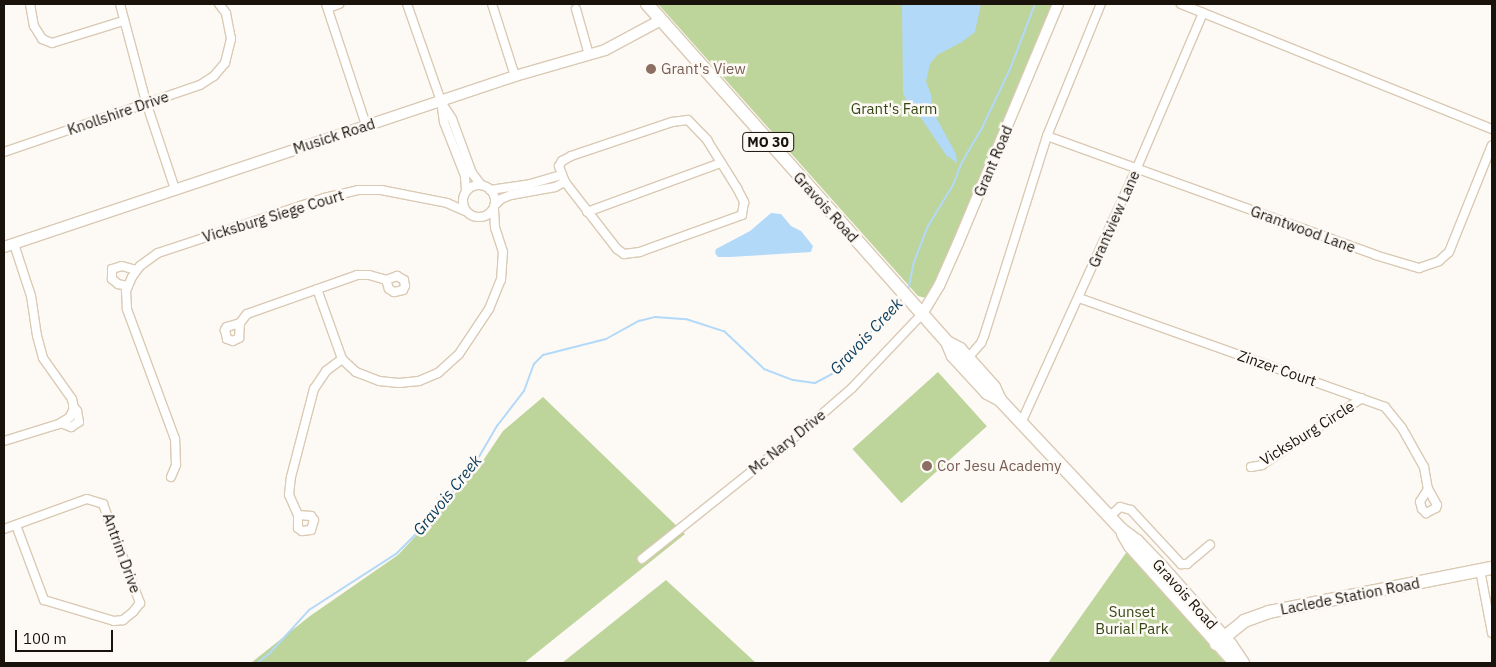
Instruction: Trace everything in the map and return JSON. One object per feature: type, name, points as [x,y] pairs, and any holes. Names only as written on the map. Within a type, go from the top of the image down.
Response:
[{"type":"main road","name":"Gravois Road","points":[[648,4],[947,342],[953,356],[987,393],[1000,400]]},
{"type":"main road","name":"Gravois Road","points":[[947,342],[960,349],[994,387],[1000,400],[1021,423],[1121,530],[1148,552],[1213,624],[1220,641],[1239,654],[1243,663]]},
{"type":"main road","name":"Gravois Road","points":[[1121,530],[1130,546],[1220,641],[1235,663]]},
{"type":"main road","name":"Laclede Station Road","points":[[1220,641],[1239,624],[1269,612],[1486,569]]},
{"type":"main road","points":[[1213,624],[1239,624]]},
{"type":"street","points":[[30,4],[34,26],[42,39],[52,43],[123,21]]},
{"type":"street","points":[[120,4],[146,102],[175,189]]},
{"type":"street","name":"Knollshire Drive","points":[[4,152],[200,85],[214,76],[225,63],[231,39],[226,13],[219,4]]},
{"type":"street","points":[[339,4],[327,6],[366,125]]},
{"type":"street","points":[[407,4],[441,101],[444,122],[465,176],[463,204],[465,211],[473,217],[487,216],[501,199],[511,195],[555,187],[563,178]]},
{"type":"street","points":[[492,4],[515,76]]},
{"type":"street","name":"Grant Road","points":[[922,314],[934,296],[952,258],[1058,4]]},
{"type":"street","points":[[968,358],[981,344],[1047,136],[1101,4]]},
{"type":"street","points":[[1181,4],[1492,129]]},
{"type":"street","points":[[576,9],[589,55]]},
{"type":"street","name":"Grantview Lane","points":[[1021,423],[1136,170],[1203,13]]},
{"type":"street","name":"Musick Road","points":[[4,247],[515,76],[589,55],[621,42],[661,20]]},
{"type":"street","points":[[317,289],[342,360],[356,372],[379,381],[409,382],[438,373],[459,354],[488,309],[501,280],[502,252],[494,228],[495,198],[490,190],[481,185],[472,173],[452,119],[441,101]]},
{"type":"street","points":[[682,120],[688,120],[707,140],[721,163],[744,202],[742,215],[640,252],[624,254],[617,249],[587,212],[558,168],[562,161],[571,156],[682,120]]},
{"type":"street","name":"Grantwood Lane","points":[[1047,136],[1136,170],[1375,255],[1419,268],[1439,261],[1449,252],[1492,145]]},
{"type":"street","points":[[587,212],[721,163]]},
{"type":"street","points":[[490,190],[563,178]]},
{"type":"street","points":[[447,203],[465,193],[471,187],[481,185]]},
{"type":"street","name":"Vicksburg Siege Court","points":[[171,477],[176,465],[175,439],[127,309],[126,292],[128,286],[136,270],[148,259],[158,253],[324,198],[349,192],[381,190],[447,203],[465,211]]},
{"type":"street","points":[[480,218],[494,228]]},
{"type":"street","points":[[4,441],[61,423],[70,417],[73,406],[72,399],[43,358],[37,336],[31,296],[14,244]]},
{"type":"street","points":[[128,286],[118,284],[112,279],[112,269],[122,266],[136,270]]},
{"type":"street","points":[[240,323],[247,314],[263,307],[357,275],[369,275],[386,280]]},
{"type":"street","name":"Zinzer Court","points":[[1079,298],[1385,407],[1402,428],[1424,467],[1428,489]]},
{"type":"street","name":"Mc Nary Drive","points":[[642,559],[813,422],[852,388],[922,314]]},
{"type":"street","points":[[298,515],[288,495],[314,389],[326,371],[342,360]]},
{"type":"street","name":"Vicksburg Circle","points":[[1251,466],[1262,466],[1362,398]]},
{"type":"street","points":[[61,423],[70,427],[79,422],[77,411],[73,406]]},
{"type":"street","name":"Antrim Drive","points":[[87,499],[103,504],[140,603],[123,620],[114,621],[44,600],[16,525],[87,499]]},
{"type":"street","points":[[1109,517],[1120,508],[1131,510],[1181,564],[1187,564],[1210,545]]},
{"type":"street","points":[[4,529],[16,525]]},
{"type":"street","points":[[1486,569],[1492,633]]},
{"type":"green space","name":"Grant's Farm","points":[[658,4],[1053,4],[957,236],[931,292],[926,298],[918,296]]},
{"type":"green space","points":[[938,372],[987,426],[901,503],[853,449]]},
{"type":"green space","points":[[543,397],[685,534],[524,663],[251,663],[310,616],[398,555],[476,471],[503,431]]},
{"type":"green space","name":"Sunset Burial Park","points":[[1128,550],[1225,663],[1048,663]]},
{"type":"green space","points":[[666,580],[756,663],[562,663]]},
{"type":"water","points":[[902,4],[981,4],[975,32],[962,42],[937,55],[930,64],[926,81],[931,95],[932,110],[956,154],[957,163],[946,155],[921,118],[908,105],[903,93]]},
{"type":"water","points":[[771,213],[781,214],[791,226],[801,231],[813,246],[811,252],[718,257],[715,253],[716,249],[750,231]]},
{"type":"waterway","name":"Gravois Creek","points":[[908,290],[914,262],[928,226],[953,185],[961,164],[981,130],[1010,69],[1035,4]]},
{"type":"waterway","name":"Gravois Creek","points":[[257,663],[269,654],[309,610],[396,554],[426,524],[473,467],[497,426],[524,391],[534,364],[543,355],[606,339],[639,321],[655,317],[686,319],[724,331],[764,369],[793,380],[815,383],[832,374],[902,298]]},
{"type":"place","name":"Grant's View","points":[[651,69]]},
{"type":"place","name":"Cor Jesu Academy","points":[[927,466]]}]
